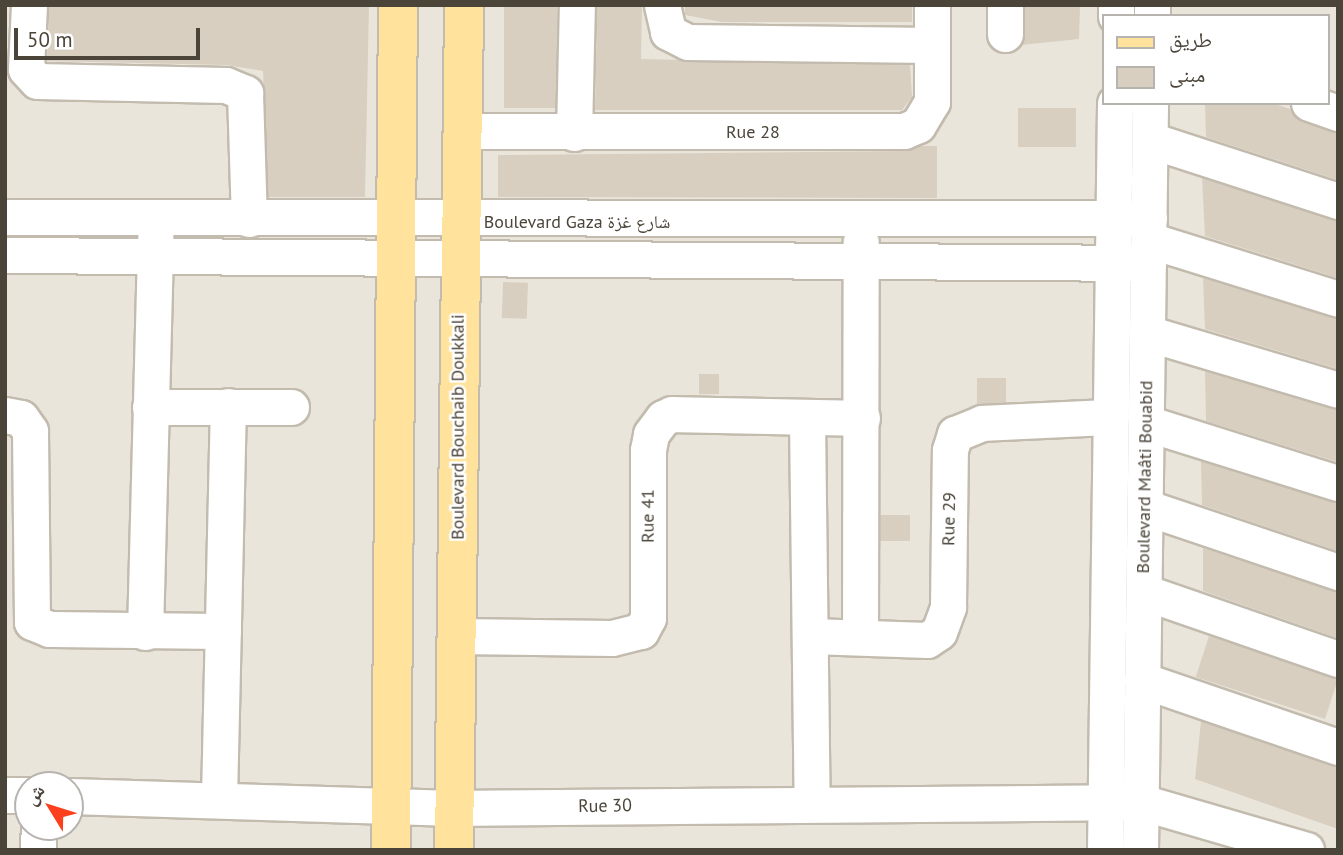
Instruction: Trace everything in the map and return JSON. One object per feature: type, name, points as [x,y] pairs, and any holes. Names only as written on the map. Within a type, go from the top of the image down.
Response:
[{"type":"main road","points":[[391,850],[398,5]]},
{"type":"main road","name":"Boulevard Bouchaib Doukkali","points":[[454,850],[459,240],[464,5]]},
{"type":"street","points":[[29,5],[26,69],[37,81],[226,85],[245,93],[248,101],[249,219]]},
{"type":"street","points":[[574,133],[577,5]]},
{"type":"street","name":"Rue 28","points":[[463,131],[904,131],[918,125],[932,102],[932,5]]},
{"type":"street","points":[[662,12],[675,38],[688,42],[932,45]]},
{"type":"street","name":"Boulevard Maâti Bouabid","points":[[1105,850],[1115,105]]},
{"type":"street","name":"Boulevard Maâti Bouabid","points":[[1140,850],[1150,105]]},
{"type":"street","points":[[1315,105],[1338,113]]},
{"type":"street","points":[[1150,140],[1338,201]]},
{"type":"street","name":"Boulevard Gaza شارع غزة","points":[[5,217],[249,219],[396,239]]},
{"type":"street","points":[[145,632],[156,219]]},
{"type":"street","name":"Boulevard Gaza شارع غزة","points":[[5,255],[155,259],[396,239],[459,240],[862,263],[1113,263],[1149,240],[1114,219],[860,221],[459,240]]},
{"type":"street","points":[[860,221],[860,637]]},
{"type":"street","points":[[1149,240],[1338,299]]},
{"type":"street","points":[[1147,334],[1338,390]]},
{"type":"street","points":[[219,799],[228,406]]},
{"type":"street","points":[[150,407],[291,407]]},
{"type":"street","name":"Rue 41","points":[[457,636],[631,637],[648,618],[648,450],[656,425],[672,414],[807,419],[862,418]]},
{"type":"street","points":[[5,415],[21,418],[30,431],[32,622],[49,629],[223,631]]},
{"type":"street","name":"Rue 29","points":[[811,636],[927,640],[945,620],[950,450],[955,434],[982,423],[1111,417]]},
{"type":"street","points":[[807,419],[812,803]]},
{"type":"street","points":[[1146,423],[1338,483]]},
{"type":"street","points":[[1145,507],[1338,572]]},
{"type":"street","points":[[1144,592],[1338,659]]},
{"type":"street","points":[[1142,680],[1338,747]]},
{"type":"street","name":"Rue 30","points":[[84,796],[454,808],[1141,802],[1306,850]]},
{"type":"shaded area","points":[[5,5],[1338,5],[1338,850],[5,850]]},
{"type":"building","points":[[49,5],[369,5],[365,197],[268,197],[263,71],[226,65],[47,61]]},
{"type":"building","points":[[504,5],[557,5],[557,108],[504,108]]},
{"type":"building","points":[[597,5],[642,5],[641,59],[910,65],[912,97],[902,110],[595,110]]},
{"type":"building","points":[[685,5],[912,5],[912,22],[722,22],[685,15]]},
{"type":"building","points":[[1025,5],[1080,5],[1079,39],[1021,45]]},
{"type":"building","points":[[1205,105],[1278,105],[1290,109],[1302,122],[1338,133],[1338,180],[1206,137]]},
{"type":"building","points":[[1018,108],[1076,108],[1076,147],[1018,147]]},
{"type":"building","points":[[919,146],[937,146],[937,198],[498,197],[498,155],[904,151]]},
{"type":"building","points":[[1202,178],[1338,221],[1338,278],[1205,236]]},
{"type":"building","points":[[1203,278],[1338,319],[1338,369],[1205,329]]},
{"type":"building","points":[[503,282],[528,283],[527,319],[502,318]]},
{"type":"building","points":[[1205,371],[1338,410],[1338,462],[1206,421]]},
{"type":"building","points":[[699,374],[719,374],[719,394],[699,394]]},
{"type":"building","points":[[977,378],[1006,378],[1006,404],[977,404]]},
{"type":"building","points":[[1201,461],[1338,503],[1338,551],[1202,505]]},
{"type":"building","points":[[880,515],[910,515],[910,541],[880,541]]},
{"type":"building","points":[[1203,548],[1338,592],[1338,638],[1203,591]]},
{"type":"building","points":[[1209,636],[1338,678],[1325,719],[1196,677]]},
{"type":"building","points":[[1201,721],[1338,767],[1338,829],[1195,779]]}]
